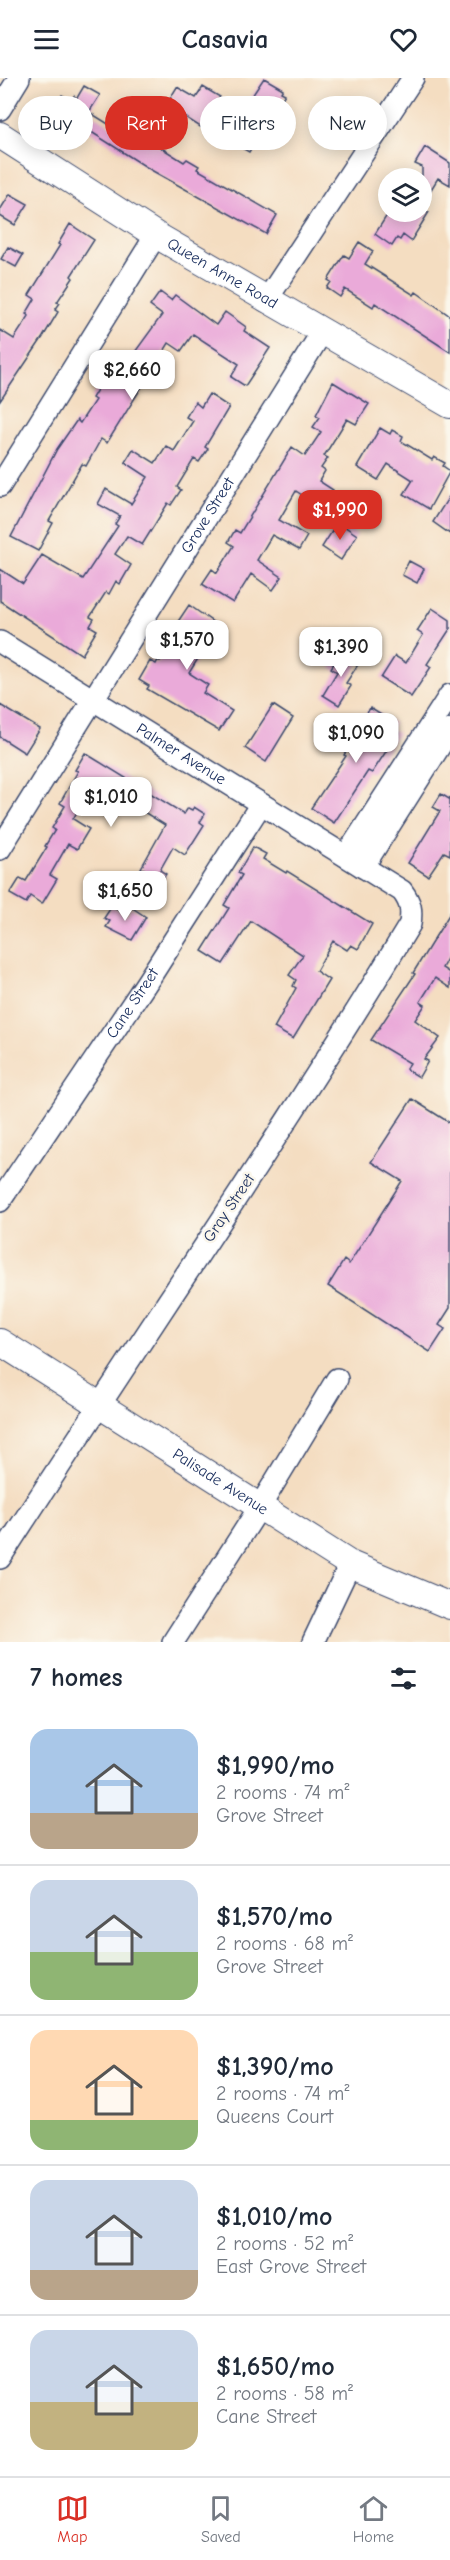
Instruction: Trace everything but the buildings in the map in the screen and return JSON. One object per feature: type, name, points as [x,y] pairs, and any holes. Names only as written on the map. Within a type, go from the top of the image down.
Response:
[{"type":"street","points":[[0,109],[20,78]]},
{"type":"street","points":[[266,301],[413,78]]},
{"type":"street","name":"Queen Anne Road","points":[[0,135],[156,235],[266,301],[450,405]]},
{"type":"street","points":[[0,486],[156,235]]},
{"type":"street","name":"Grove Street","points":[[0,849],[322,332]]},
{"type":"street","name":"Palmer Avenue","points":[[0,642],[355,862]]},
{"type":"street","points":[[355,862],[450,695]]},
{"type":"street","points":[[355,862],[450,730]]},
{"type":"street","name":"Cane Street","points":[[0,1201],[147,982],[261,804]]},
{"type":"street","name":"Gray Street","points":[[0,1558],[329,1058],[410,924],[412,910],[409,900],[402,891],[355,862]]},
{"type":"street","name":"Palisade Avenue","points":[[0,1342],[350,1564],[450,1606]]},
{"type":"street","points":[[173,1642],[259,1508],[337,1378]]},
{"type":"street","points":[[313,1642],[350,1564]]}]
